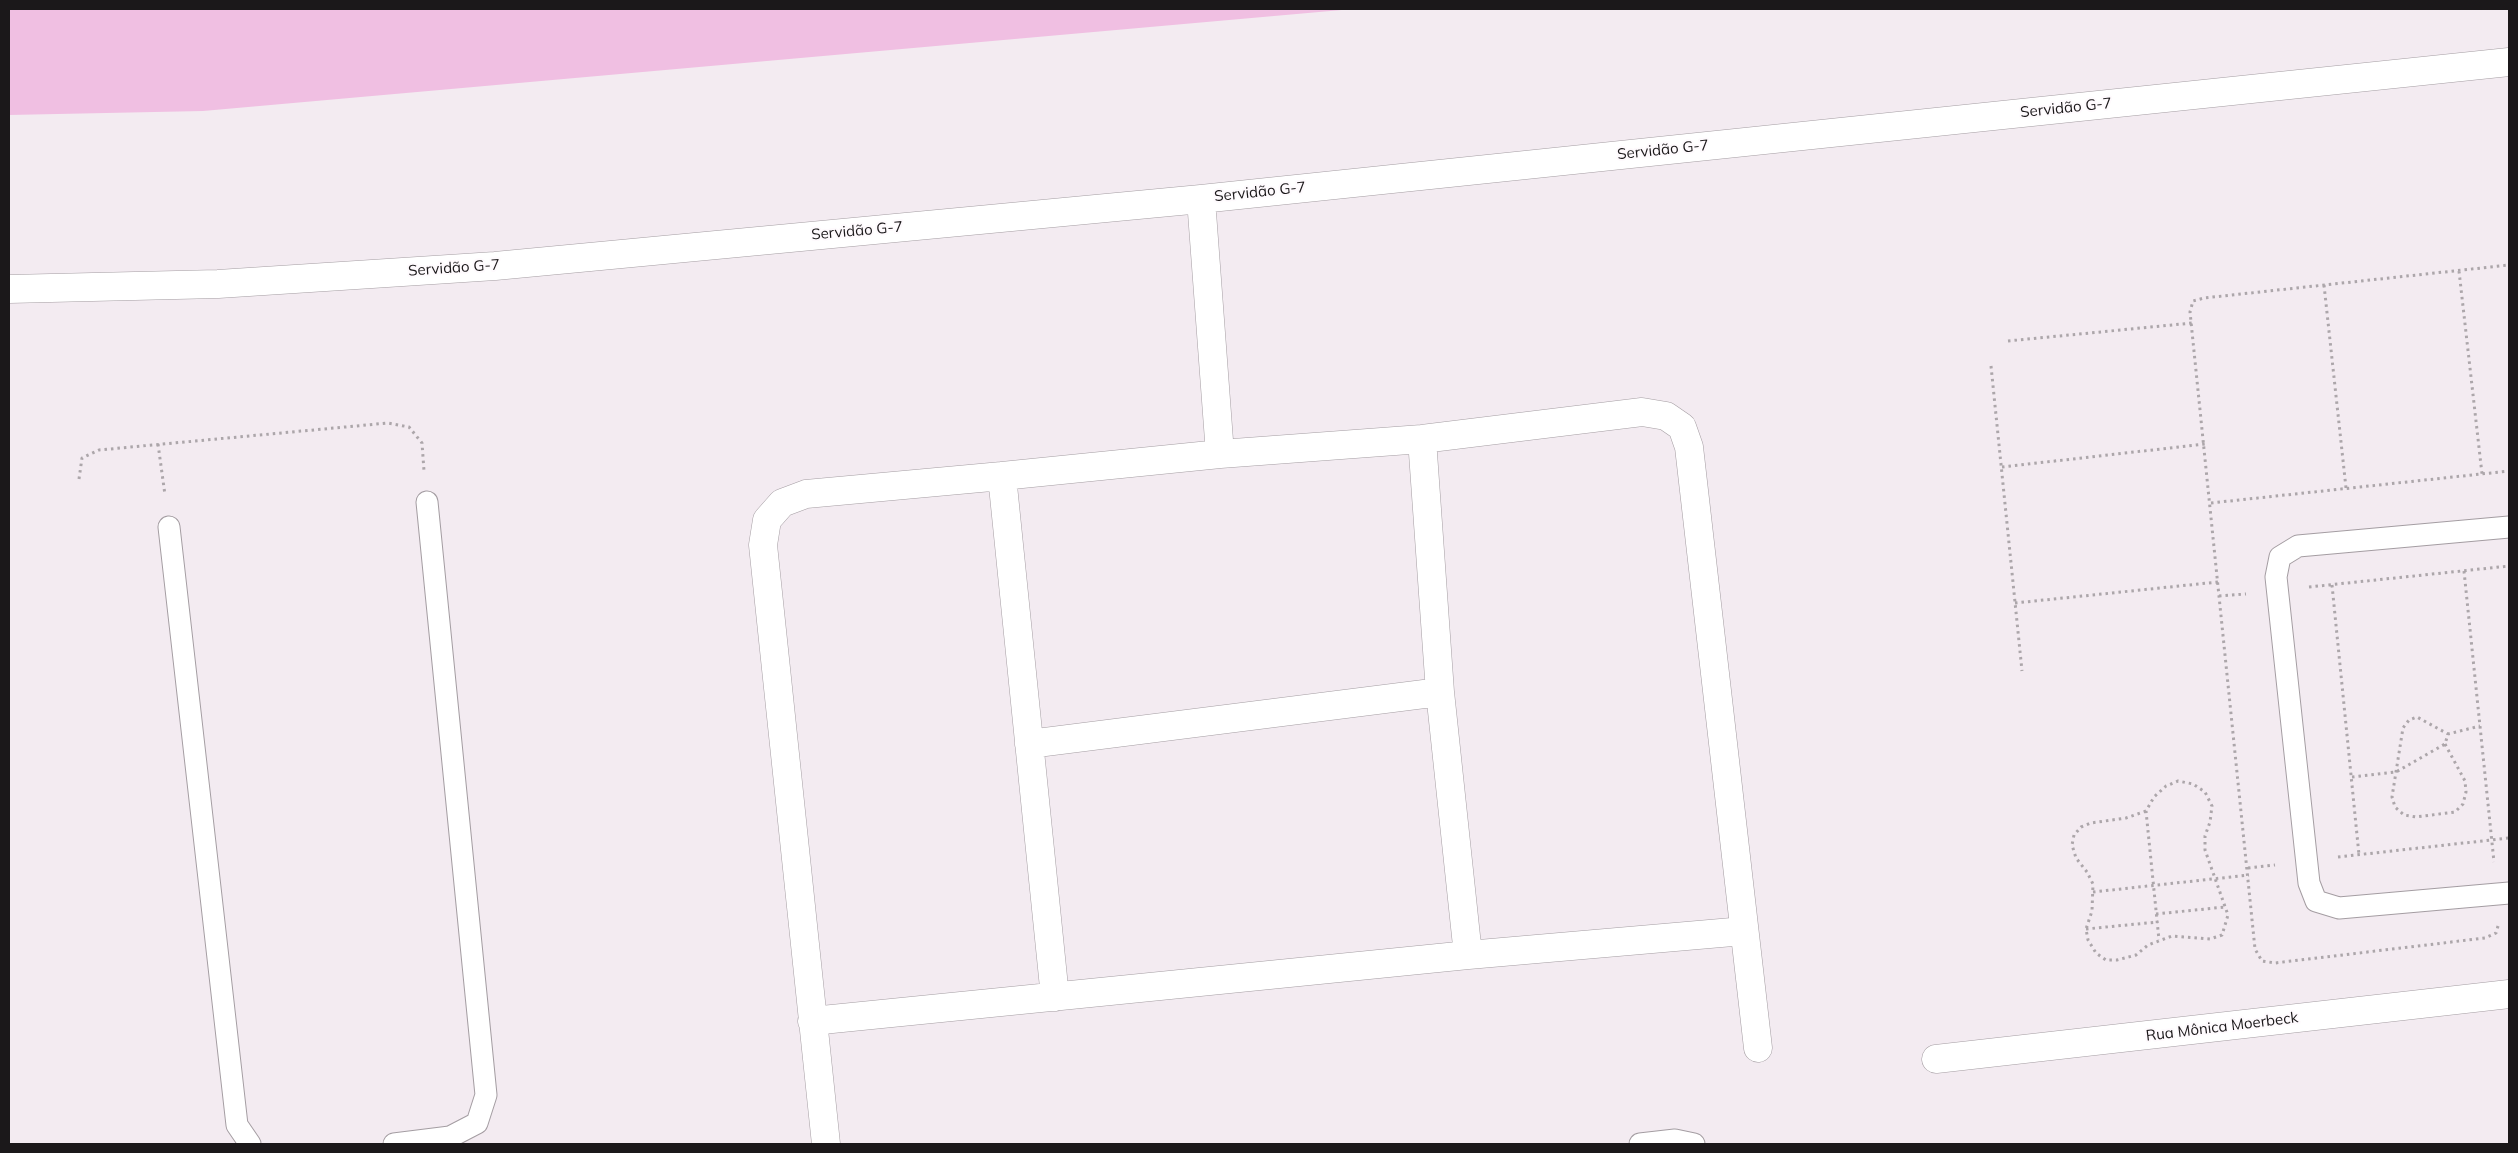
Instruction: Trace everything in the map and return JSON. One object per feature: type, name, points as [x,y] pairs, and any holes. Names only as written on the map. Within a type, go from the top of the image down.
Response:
[{"type":"street","name":"Servidão G-7","points":[[9,288],[218,284],[495,266],[1201,199],[2509,62]]},
{"type":"street","points":[[1201,199],[1220,454]]},
{"type":"street","points":[[826,1144],[763,544],[767,520],[782,502],[806,494],[1220,454],[1422,439],[1642,412],[1666,416],[1682,428],[1689,447],[1758,1048]]},
{"type":"street","points":[[1422,439],[1440,692],[1468,955]]},
{"type":"street","points":[[1002,476],[1055,997]]},
{"type":"street","points":[[1029,744],[1440,692]]},
{"type":"street","points":[[812,1021],[1468,955],[1744,931]]},
{"type":"street","name":"Rua Mônica Moerbeck","points":[[1936,1060],[2509,994]]},
{"type":"lane","points":[[394,1144],[450,1137],[477,1123],[486,1095],[427,502]]},
{"type":"lane","points":[[169,527],[237,1125],[250,1144]]},
{"type":"lane","points":[[2503,893],[2339,908],[2316,902],[2309,884],[2306,861],[2276,577],[2280,557],[2298,546],[2509,528]]},
{"type":"lane","points":[[1640,1144],[1675,1140],[1694,1144]]},
{"type":"path","points":[[2464,572],[2492,839],[2503,893],[2496,932],[2486,938],[2275,963],[2262,961],[2255,949],[2211,502],[2190,312],[2193,302],[2204,298],[2509,265]]},
{"type":"path","points":[[2458,271],[2482,474]]},
{"type":"path","points":[[2324,285],[2346,488]]},
{"type":"path","points":[[2008,341],[2192,323]]},
{"type":"path","points":[[1992,366],[2022,671]]},
{"type":"path","points":[[79,478],[82,458],[99,450],[388,423],[410,428],[422,443],[427,502]]},
{"type":"path","points":[[158,444],[169,527]]},
{"type":"path","points":[[2002,467],[2205,444]]},
{"type":"path","points":[[2211,502],[2509,471]]},
{"type":"path","points":[[2219,596],[2509,566]]},
{"type":"path","points":[[2015,603],[2218,582]]},
{"type":"path","points":[[2332,585],[2359,854]]},
{"type":"path","points":[[2445,744],[2465,781],[2466,792],[2463,804],[2455,812],[2416,817],[2404,815],[2395,807],[2392,797],[2403,728],[2409,720],[2417,717],[2426,720],[2448,734],[2480,726]]},
{"type":"path","points":[[2352,777],[2396,772],[2445,744],[2448,734]]},
{"type":"path","points":[[2146,811],[2126,818],[2091,823],[2081,827],[2074,835],[2072,845],[2076,858],[2087,872],[2093,884],[2092,911],[2086,929],[2088,940],[2096,953],[2106,960],[2118,960],[2136,955],[2159,940],[2172,936],[2210,939],[2222,935],[2228,915],[2205,850],[2205,836],[2210,822],[2212,806],[2205,792],[2192,784],[2178,782],[2166,786],[2154,797],[2146,811],[2159,940]]},
{"type":"path","points":[[2248,868],[2509,838]]},
{"type":"path","points":[[2093,892],[2249,875]]},
{"type":"path","points":[[2156,914],[2225,907]]},
{"type":"path","points":[[2086,929],[2158,922]]},
{"type":"shaded area","points":[[9,9],[1353,9],[203,111],[9,115]]}]
